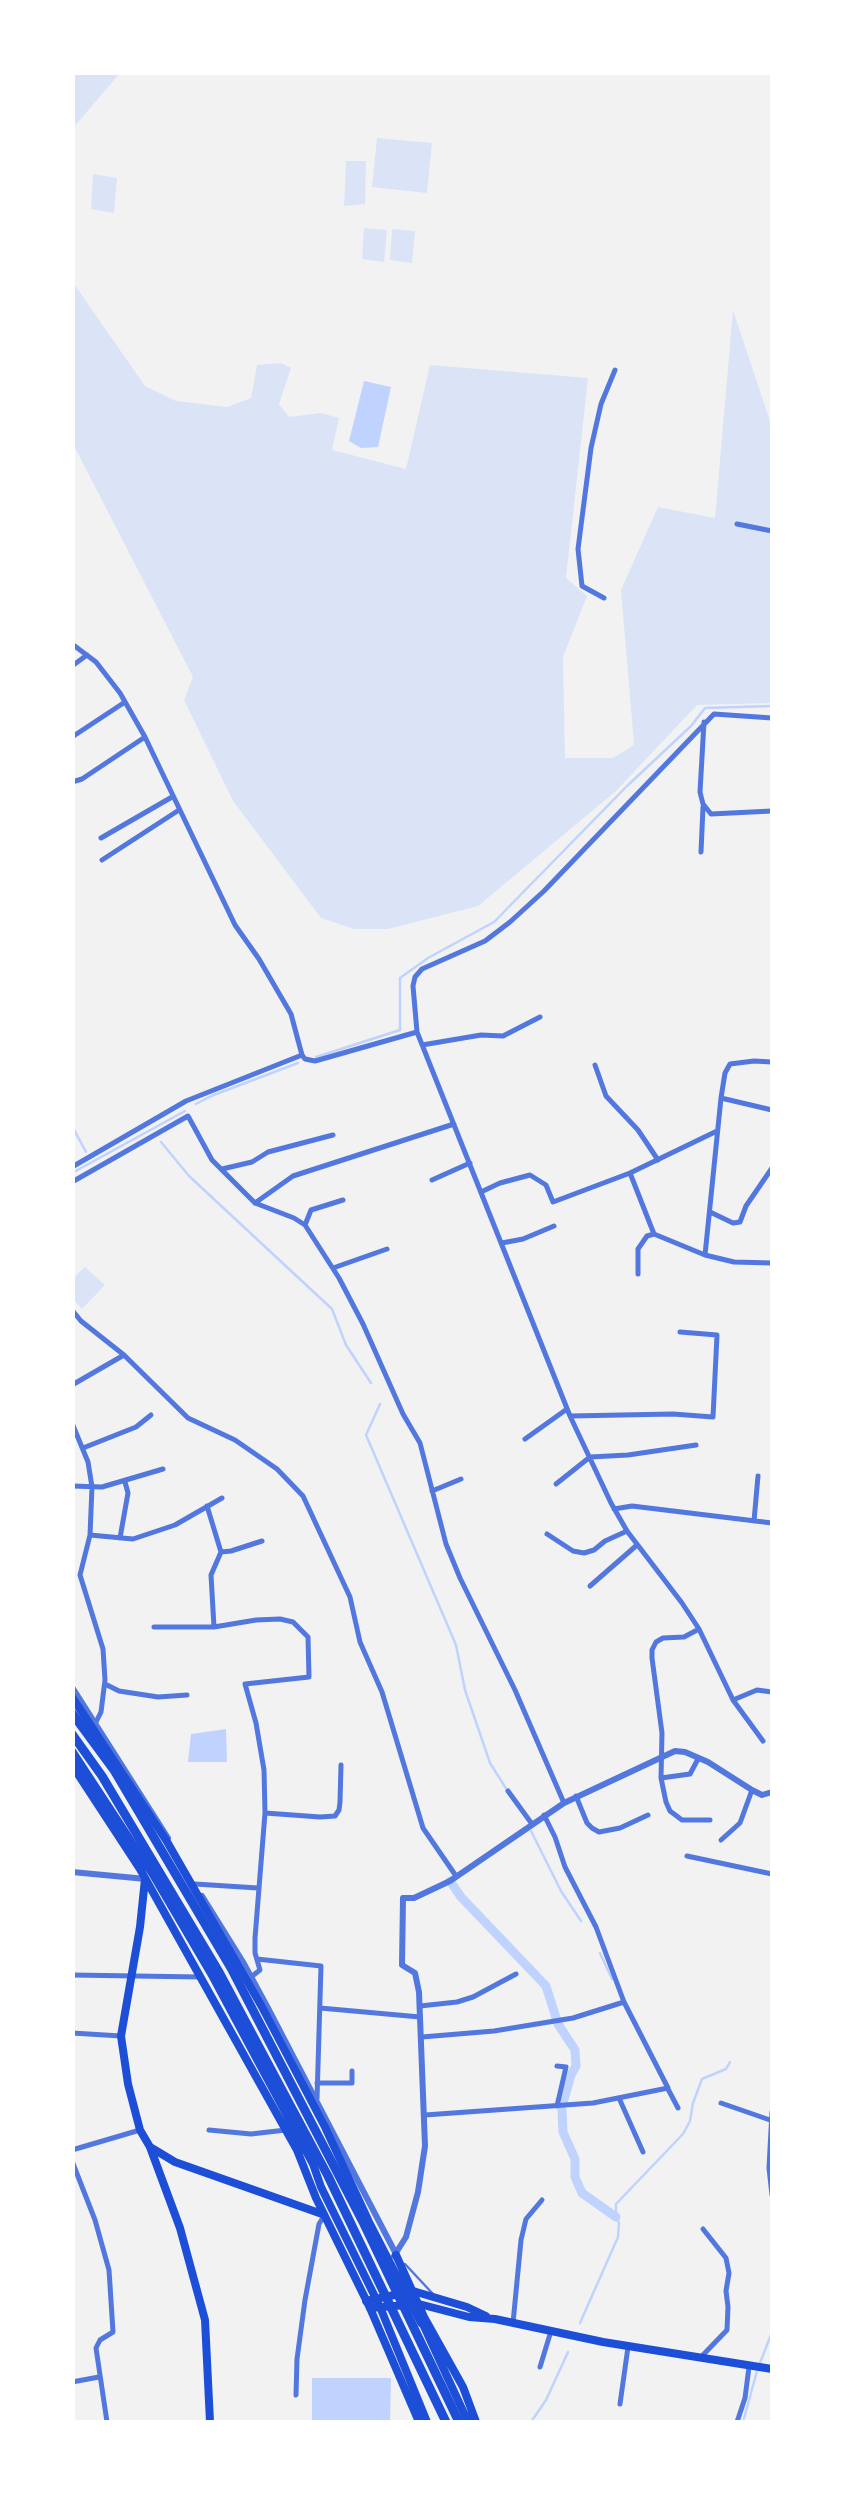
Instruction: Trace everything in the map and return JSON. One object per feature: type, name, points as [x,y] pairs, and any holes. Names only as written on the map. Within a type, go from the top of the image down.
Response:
[{"type":"highway","points":[[72,1712],[114,1770],[231,1968],[364,2224],[460,2422]]},
{"type":"highway","points":[[72,1734],[102,1776],[220,1972],[328,2176],[446,2422]]},
{"type":"main road","points":[[72,1697],[131,1784],[262,2006],[409,2292],[463,2388],[472,2422]]},
{"type":"main road","points":[[72,1751],[213,1977],[313,2164],[356,2271]]},
{"type":"main road","points":[[72,1765],[150,1879],[286,2130],[427,2422]]},
{"type":"main road","points":[[150,1879],[121,2036],[140,2130],[180,2228],[205,2320],[210,2422]]},
{"type":"main road","points":[[150,2147],[175,2162],[324,2214]]},
{"type":"main road","points":[[165,2189],[175,2162]]},
{"type":"main road","points":[[372,2304],[409,2292],[467,2307],[495,2320]]},
{"type":"main road","points":[[372,2304],[417,2307],[768,2369]]},
{"type":"main road","points":[[372,2304],[419,2422]]},
{"type":"main road","points":[[417,2307],[472,2422]]},
{"type":"main road","points":[[417,2307],[422,2323]]},
{"type":"street","points":[[604,598],[582,586],[578,548],[601,404],[615,370]]},
{"type":"street","points":[[737,524],[772,531]]},
{"type":"street","points":[[72,644],[96,662],[145,737],[235,924],[291,1014],[302,1055],[315,1061],[417,1032]]},
{"type":"street","points":[[72,666],[88,655]]},
{"type":"street","points":[[72,737],[125,702]]},
{"type":"street","points":[[763,1742],[733,1700],[699,1629],[626,1531],[569,1413],[417,1032],[413,986],[422,969],[485,942],[510,922],[714,714],[772,718]]},
{"type":"street","points":[[701,852],[704,722]]},
{"type":"street","points":[[72,782],[145,737]]},
{"type":"street","points":[[101,838],[172,797]]},
{"type":"street","points":[[703,804],[711,814],[772,811]]},
{"type":"street","points":[[102,860],[178,810]]},
{"type":"street","points":[[422,1045],[480,1035],[502,1036],[540,1017]]},
{"type":"street","points":[[72,1168],[186,1100],[302,1055]]},
{"type":"street","points":[[705,1255],[725,1073],[730,1064],[772,1062]]},
{"type":"street","points":[[595,1064],[606,1096],[638,1130],[658,1160]]},
{"type":"street","points":[[721,1098],[772,1110]]},
{"type":"street","points":[[72,1182],[188,1116],[212,1160],[254,1203],[305,1224],[364,1324],[420,1444],[446,1544],[564,1803]]},
{"type":"street","points":[[254,1203],[293,1176],[454,1124]]},
{"type":"street","points":[[481,1192],[500,1182],[530,1175],[546,1185],[553,1202],[630,1174],[717,1131]]},
{"type":"street","points":[[222,1169],[333,1135]]},
{"type":"street","points":[[432,1180],[470,1163]]},
{"type":"street","points":[[710,1212],[733,1223],[740,1222],[772,1168]]},
{"type":"street","points":[[630,1174],[654,1234]]},
{"type":"street","points":[[305,1224],[311,1210],[342,1200]]},
{"type":"street","points":[[502,1243],[554,1226]]},
{"type":"street","points":[[638,1274],[638,1249],[646,1236],[654,1234],[705,1255],[734,1262],[772,1263]]},
{"type":"street","points":[[333,1268],[387,1248]]},
{"type":"street","points":[[72,1310],[188,1418],[235,1440],[277,1470],[303,1496],[350,1597],[360,1642],[382,1692],[423,1828],[456,1876]]},
{"type":"street","points":[[525,1439],[569,1413],[713,1417],[717,1334],[680,1332]]},
{"type":"street","points":[[72,1385],[124,1355]]},
{"type":"street","points":[[82,1448],[109,1440],[150,1416]]},
{"type":"street","points":[[72,1423],[88,1462],[92,1487],[90,1536],[80,1576],[103,1649],[105,1684],[96,1722]]},
{"type":"street","points":[[556,1484],[590,1457],[696,1445]]},
{"type":"street","points":[[72,1486],[102,1487],[163,1469]]},
{"type":"street","points":[[754,1521],[758,1476]]},
{"type":"street","points":[[432,1491],[461,1479]]},
{"type":"street","points":[[120,1538],[128,1493],[125,1482]]},
{"type":"street","points":[[90,1536],[133,1539],[175,1524],[222,1498]]},
{"type":"street","points":[[207,1506],[221,1552],[212,1575],[214,1627]]},
{"type":"street","points":[[614,1509],[632,1506],[772,1523]]},
{"type":"street","points":[[547,1534],[584,1553],[626,1531]]},
{"type":"street","points":[[221,1552],[262,1541]]},
{"type":"street","points":[[590,1586],[638,1544]]},
{"type":"street","points":[[154,1627],[214,1627],[280,1620],[293,1622],[308,1636],[309,1677],[245,1684],[264,1770],[265,1813],[255,1953],[260,1970],[251,1977]]},
{"type":"street","points":[[699,1629],[684,1637],[663,1638],[652,1650],[666,1802],[682,1820],[710,1820]]},
{"type":"street","points":[[105,1684],[119,1691],[158,1697],[187,1696]]},
{"type":"street","points":[[72,1687],[154,1813],[192,1884],[251,1977],[318,2102],[392,2257]]},
{"type":"street","points":[[733,1700],[757,1690],[772,1692]]},
{"type":"street","points":[[356,2271],[392,2257],[406,2237],[426,2146],[420,2006],[415,1973],[402,1965],[404,1898],[430,1892],[576,1796],[674,1751],[723,1770],[752,1790],[772,1792]]},
{"type":"street","points":[[662,1778],[690,1774],[699,1758]]},
{"type":"street","points":[[265,1813],[335,1816],[340,1802],[341,1765]]},
{"type":"street","points":[[721,1840],[740,1822],[752,1790]]},
{"type":"street","points":[[508,1791],[532,1824]]},
{"type":"street","points":[[576,1796],[588,1823],[599,1832],[620,1828],[648,1815]]},
{"type":"street","points":[[544,1816],[596,1928],[624,2002],[678,2108]]},
{"type":"street","points":[[687,1856],[772,1874]]},
{"type":"street","points":[[72,1872],[258,1888]]},
{"type":"street","points":[[258,1959],[321,1966],[318,2102]]},
{"type":"street","points":[[420,2006],[457,2002],[516,1974]]},
{"type":"street","points":[[72,1975],[200,1977]]},
{"type":"street","points":[[421,2038],[573,2018],[624,2002]]},
{"type":"street","points":[[320,2008],[420,2017]]},
{"type":"street","points":[[72,2034],[121,2036]]},
{"type":"street","points":[[556,2066],[566,2068],[558,2106]]},
{"type":"street","points":[[317,2083],[352,2083],[352,2071]]},
{"type":"street","points":[[426,2114],[593,2104],[668,2088]]},
{"type":"street","points":[[619,2098],[643,2152]]},
{"type":"street","points":[[721,2102],[771,2120]]},
{"type":"street","points":[[772,2112],[768,2168],[772,2195]]},
{"type":"street","points":[[72,2150],[140,2130]]},
{"type":"street","points":[[208,2130],[251,2134],[286,2130]]},
{"type":"street","points":[[72,2161],[109,2270],[113,2327],[97,2344],[107,2422]]},
{"type":"street","points":[[513,2323],[526,2219],[542,2200]]},
{"type":"street","points":[[296,2395],[305,2300],[324,2214]]},
{"type":"street","points":[[699,2358],[726,2330],[728,2318],[729,2265],[703,2229]]},
{"type":"street","points":[[540,2367],[551,2331]]},
{"type":"street","points":[[620,2404],[628,2347]]},
{"type":"street","points":[[737,2422],[751,2366]]},
{"type":"street","points":[[72,2382],[100,2377]]},
{"type":"lane","points":[[392,2257],[436,2298]]},
{"type":"shaded area","points":[[72,73],[120,73],[73,128]]},
{"type":"shaded area","points":[[377,138],[432,143],[427,193],[372,187]]},
{"type":"shaded area","points":[[346,161],[366,161],[365,204],[344,206]]},
{"type":"shaded area","points":[[93,174],[117,178],[114,213],[91,209]]},
{"type":"shaded area","points":[[364,228],[387,230],[384,262],[362,259]]},
{"type":"shaded area","points":[[392,229],[415,231],[412,263],[390,260]]},
{"type":"shaded area","points":[[72,281],[145,386],[176,401],[227,407],[251,398],[257,365],[281,363],[291,368],[279,404],[289,417],[321,413],[339,418],[332,450],[406,469],[430,365],[588,378],[566,578],[587,596],[563,657],[565,758],[613,758],[634,745],[621,590],[658,507],[715,518],[733,310],[772,427],[772,703],[697,705],[616,791],[478,906],[388,929],[354,929],[321,918],[233,801],[184,700],[193,677],[73,444]]},
{"type":"shaded area","points":[[85,1267],[105,1285],[82,1309],[73,1299],[73,1278]]},
{"type":"water","points":[[364,381],[391,387],[378,447],[361,448],[349,441]]},
{"type":"water","points":[[226,1729],[227,1762],[188,1762],[191,1734]]},
{"type":"water","points":[[312,2378],[391,2378],[390,2422],[312,2422]]},
{"type":"waterway","points":[[316,1057],[400,1030],[400,978],[494,922],[705,708],[772,706]]},
{"type":"waterway","points":[[196,1104],[298,1063]]},
{"type":"waterway","points":[[72,1173],[185,1111]]},
{"type":"waterway","points":[[72,1126],[86,1152]]},
{"type":"waterway","points":[[161,1142],[189,1176],[332,1309],[346,1345],[371,1383]]},
{"type":"waterway","points":[[380,1404],[366,1435],[456,1645],[465,1690],[490,1763],[507,1790]]},
{"type":"waterway","points":[[531,1831],[581,1921]]},
{"type":"waterway","points":[[450,1881],[546,1986],[558,2024],[575,2050],[576,2066],[563,2103]]},
{"type":"waterway","points":[[600,1953],[612,1979]]},
{"type":"waterway","points":[[580,2323],[618,2237],[616,2204],[683,2134],[702,2079],[726,2069],[730,2062]]},
{"type":"waterway","points":[[562,2110],[563,2132],[575,2159],[575,2177],[582,2193],[616,2217]]},
{"type":"waterway","points":[[760,2363],[772,2332]]},
{"type":"waterway","points":[[531,2422],[568,2352]]},
{"type":"waterway","points":[[743,2422],[757,2371]]}]
